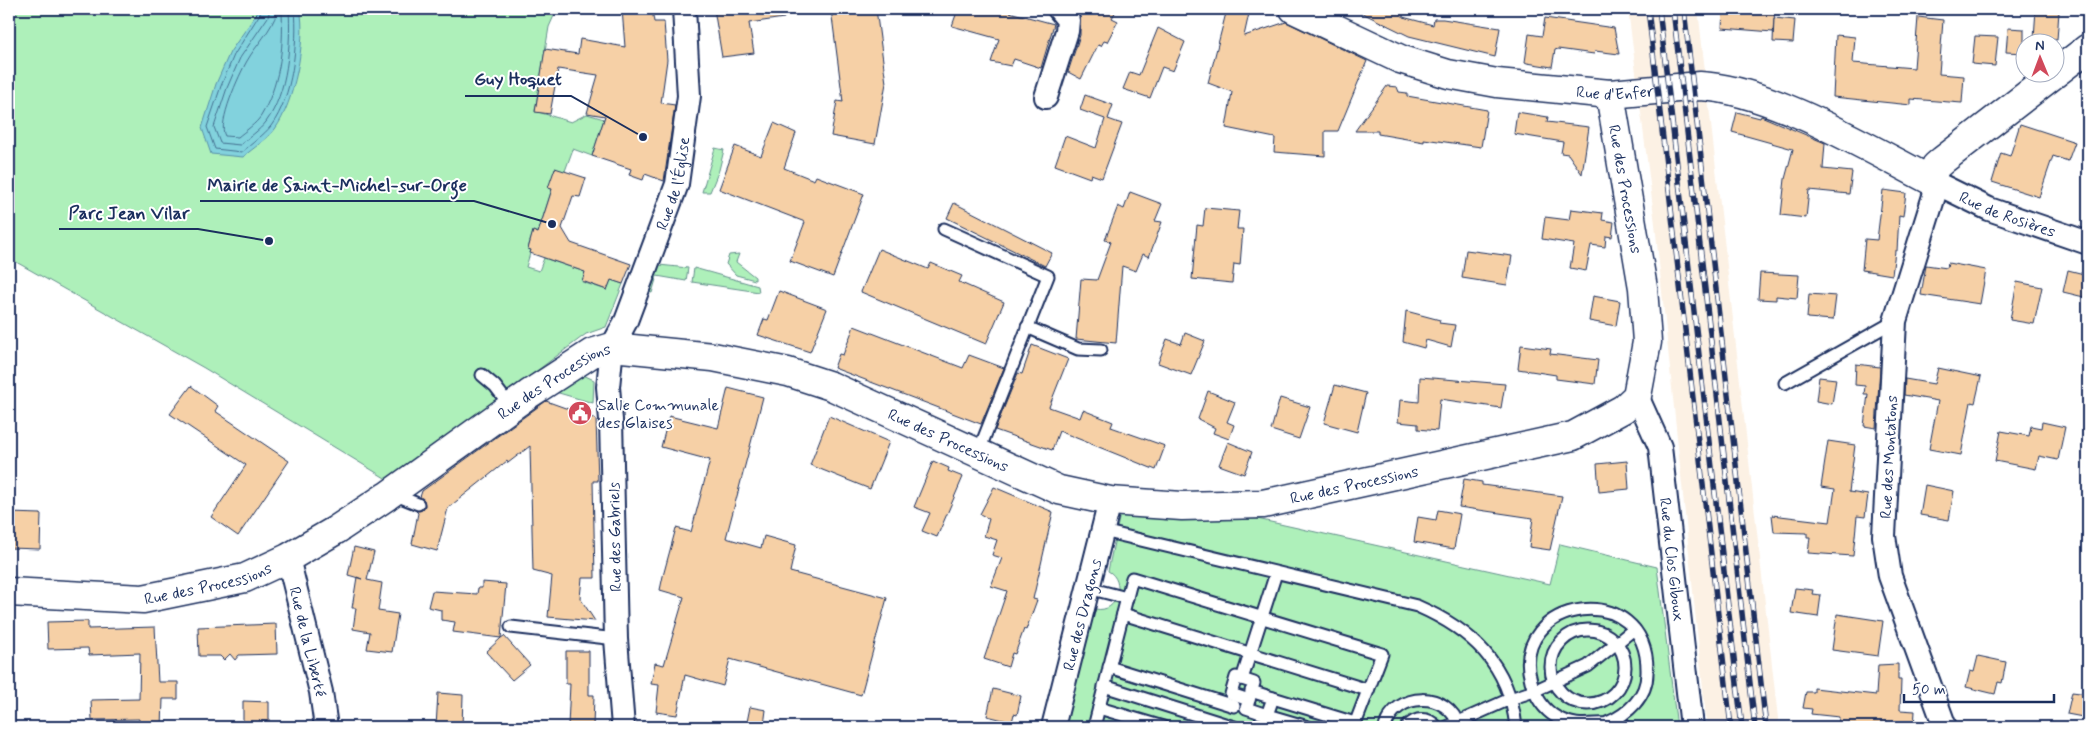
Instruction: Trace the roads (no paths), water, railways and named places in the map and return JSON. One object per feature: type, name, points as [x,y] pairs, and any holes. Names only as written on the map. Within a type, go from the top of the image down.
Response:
[{"type":"street","name":"Rue de l'Église","points":[[612,347],[626,321],[677,184],[689,84],[684,9]]},
{"type":"street","points":[[1046,97],[1067,31],[1068,20],[1059,9]]},
{"type":"street","name":"Rue d'Enfer","points":[[1294,9],[1400,59],[1448,74],[1497,83],[1610,94],[1715,86],[1786,108],[1934,182]]},
{"type":"street","points":[[1934,182],[1936,166],[2088,48]]},
{"type":"street","name":"Rue des Processions","points":[[9,592],[143,599],[245,578],[288,558],[336,530],[392,493],[511,407],[592,353],[612,347],[713,357],[788,372],[831,386],[1059,490],[1110,501],[1182,506],[1263,504],[1573,436],[1623,409],[1637,396],[1647,342],[1643,288],[1610,94]]},
{"type":"street","name":"Rue de Rosières","points":[[1934,182],[1989,209],[2088,243]]},
{"type":"street","name":"Rue des Montatons","points":[[1934,182],[1895,322],[1884,536],[1890,576],[1945,727]]},
{"type":"street","name":"Rue des Gabriels","points":[[612,347],[608,387],[611,420],[616,639],[623,727]]},
{"type":"street","name":"Rue du Clos Giboux","points":[[1637,396],[1660,448],[1692,727]]},
{"type":"street","name":"Rue des Dragons","points":[[1053,727],[1110,501]]},
{"type":"street","name":"Rue de la Liberté","points":[[288,558],[321,692],[326,727]]},
{"type":"lane","points":[[944,229],[1048,276],[978,453]]},
{"type":"lane","points":[[1785,383],[1895,322]]},
{"type":"lane","points":[[1027,327],[1078,349],[1101,350]]},
{"type":"lane","points":[[482,375],[495,386],[511,407]]},
{"type":"lane","points":[[392,493],[418,504]]},
{"type":"lane","points":[[1102,532],[1417,606],[1437,615],[1469,635],[1482,648],[1502,680],[1510,699],[1516,727]]},
{"type":"lane","points":[[1242,679],[1276,573]]},
{"type":"lane","points":[[1094,727],[1104,686],[1132,578],[1382,654],[1355,725],[1272,698],[1250,695],[1235,701],[1109,667]]},
{"type":"lane","points":[[1088,588],[1127,598]]},
{"type":"lane","points":[[1597,609],[1621,618],[1634,629],[1643,643],[1647,659],[1647,676],[1642,692],[1633,706],[1620,717],[1607,723],[1587,727],[1571,724],[1556,717],[1543,706],[1534,691],[1529,675],[1530,658],[1534,642],[1544,628],[1556,617],[1572,610],[1597,609]]},
{"type":"lane","points":[[1123,614],[1368,690]]},
{"type":"lane","points":[[511,627],[616,639]]},
{"type":"lane","points":[[1446,727],[1459,725],[1510,699],[1534,691],[1588,666],[1634,629]]},
{"type":"lane","points":[[1578,632],[1599,632],[1616,643],[1622,652],[1625,673],[1616,692],[1608,698],[1588,704],[1578,703],[1560,691],[1554,682],[1552,662],[1560,643],[1578,632]]},
{"type":"lane","points":[[1104,686],[1230,727],[1235,701],[1231,694],[1236,677],[1254,682],[1246,708],[1308,727]]},
{"type":"lane","points":[[1267,715],[1272,698]]},
{"type":"lane","points":[[1385,727],[1393,712],[1401,705],[1411,700],[1422,699],[1444,705],[1459,725]]},
{"type":"lane","points":[[1099,708],[1163,727]]},
{"type":"lane","points":[[1407,727],[1412,722],[1422,719],[1428,720],[1437,727]]},
{"type":"lane","points":[[1607,723],[1626,727]]},
{"type":"water","points":[[260,9],[300,9],[302,37],[300,54],[288,104],[282,118],[272,133],[243,157],[211,154],[202,128],[216,84],[230,52]]},
{"type":"railway","points":[[1648,9],[1731,727]]},
{"type":"railway","points":[[1659,9],[1742,727]]},
{"type":"railway","points":[[1673,9],[1755,727]]},
{"type":"railway","points":[[1684,9],[1766,727]]},
{"type":"place","name":"Guy Hoquet","points":[[643,137]]},
{"type":"place","name":"Mairie de Saint-Michel-sur-Orge","points":[[552,224]]},
{"type":"place","name":"Parc Jean Vilar","points":[[269,241]]},
{"type":"place","name":"Salle Communale des Glaises","points":[[580,413]]}]
